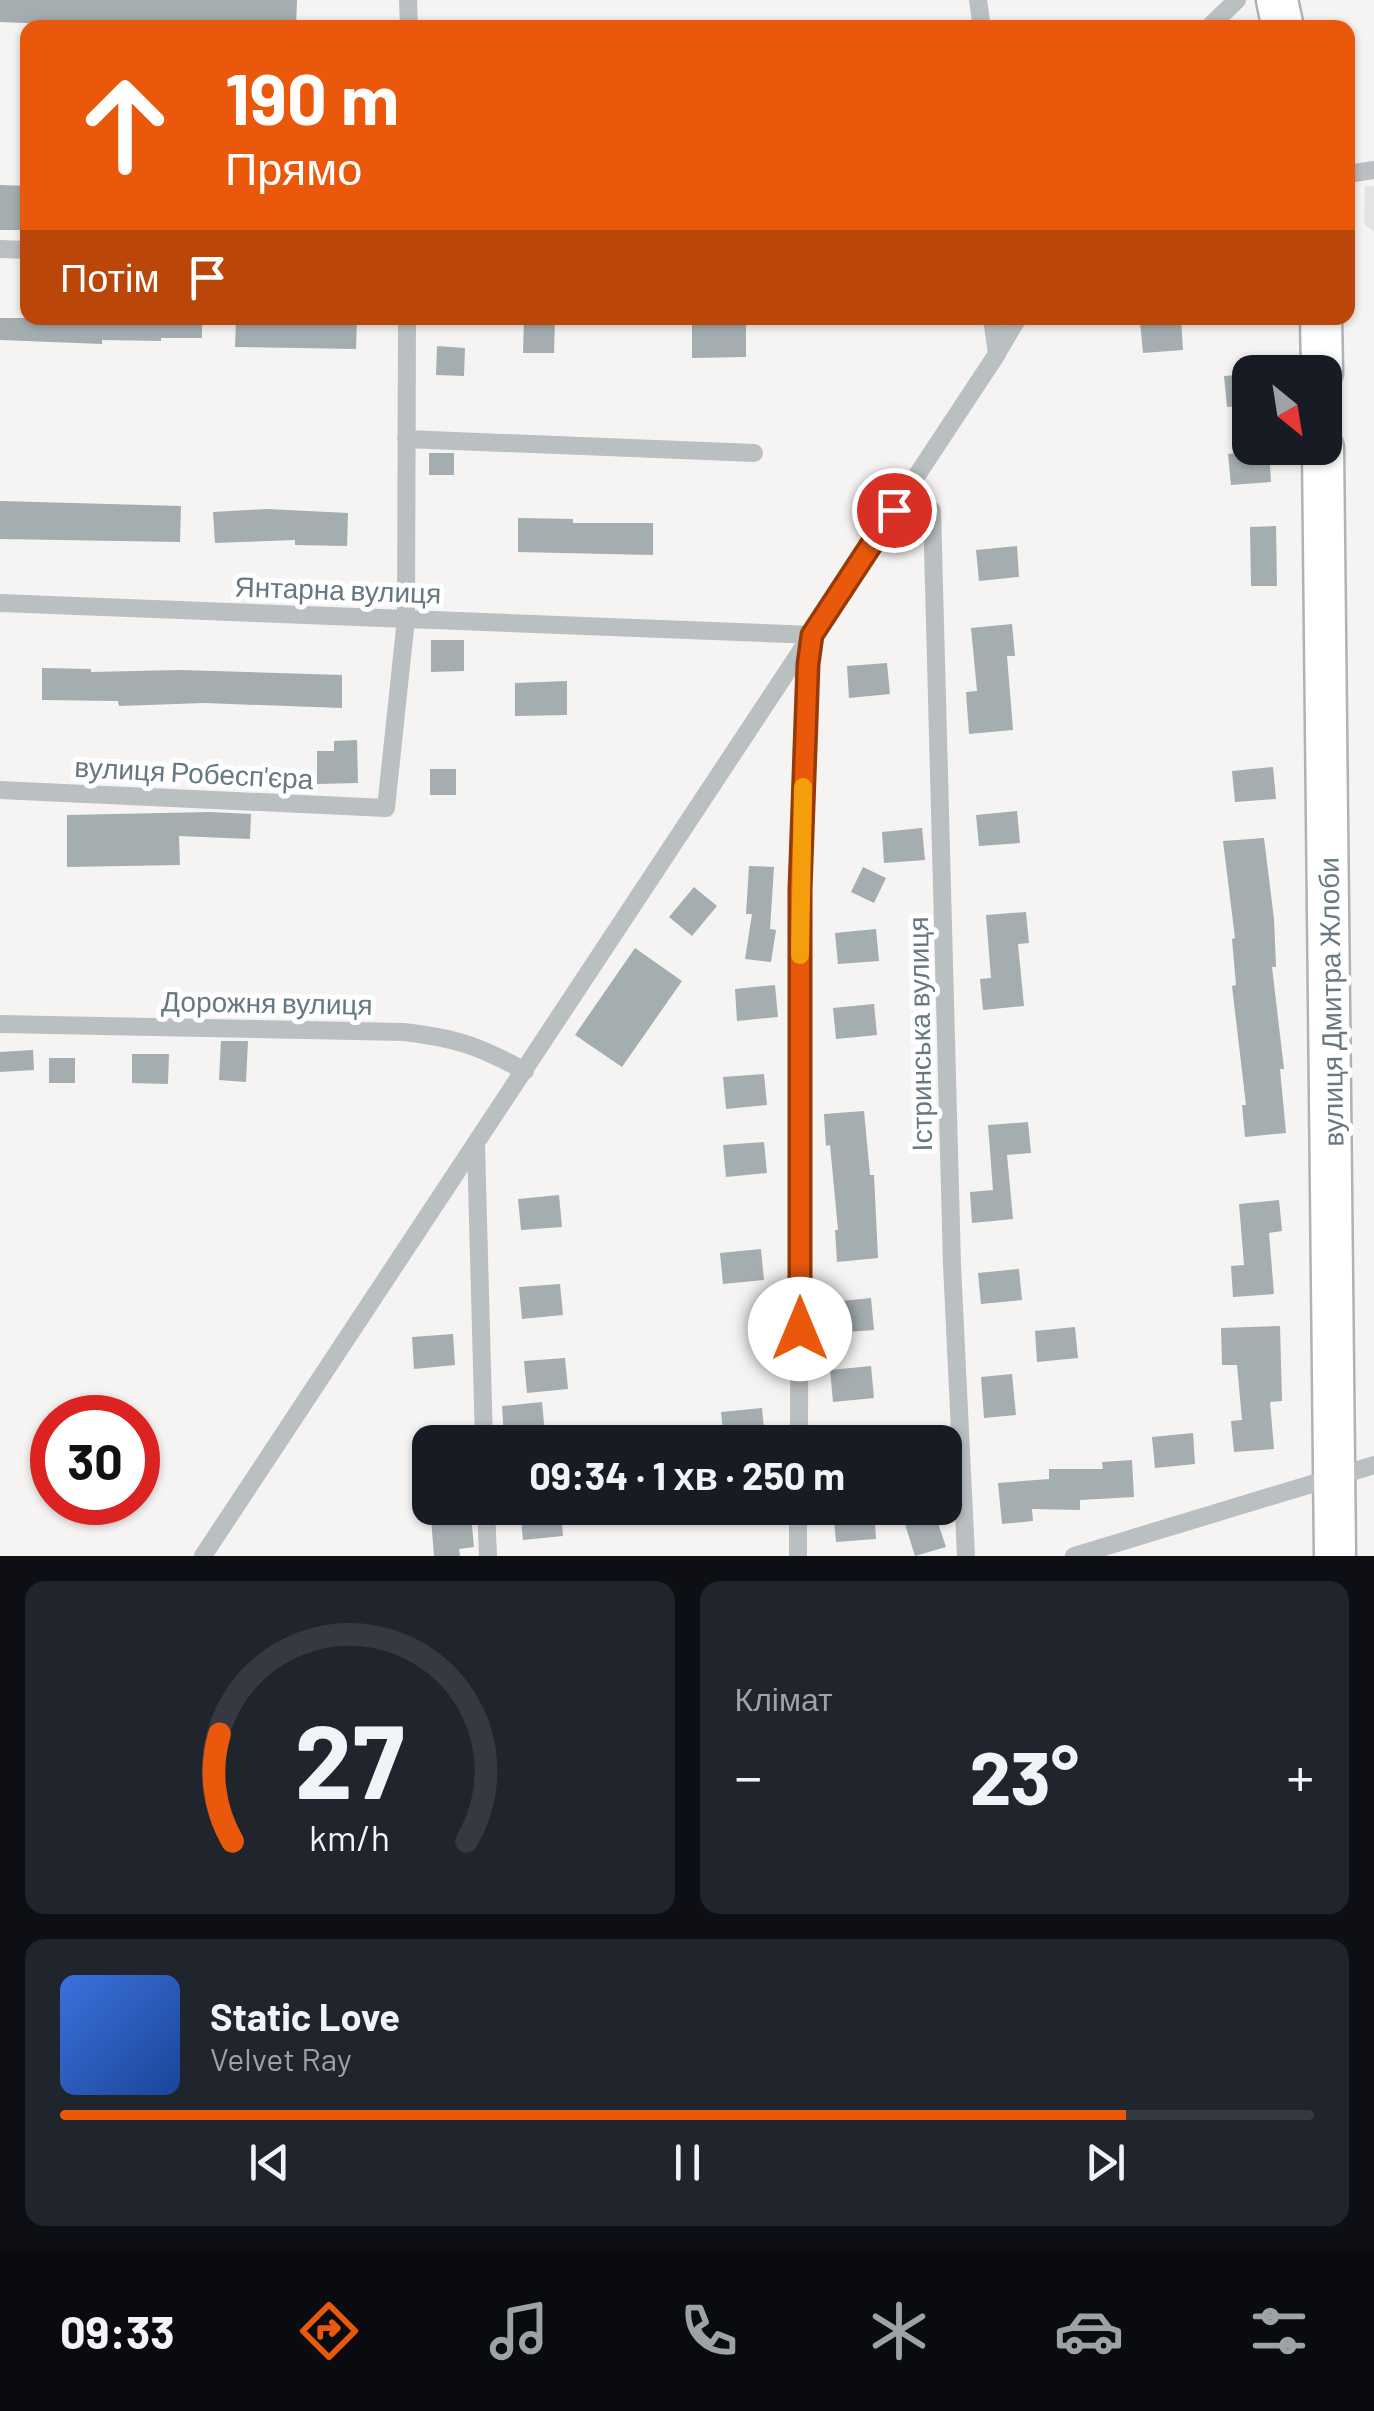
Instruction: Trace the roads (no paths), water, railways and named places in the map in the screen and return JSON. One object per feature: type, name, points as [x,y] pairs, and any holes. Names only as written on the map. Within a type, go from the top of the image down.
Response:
[{"type":"main road","points":[[1321,325],[1322,355]]},
{"type":"main road","name":"вулиця Дмитра Жлоби","points":[[1323,465],[1334,1556]]},
{"type":"street","points":[[1217,20],[1238,0]]},
{"type":"street","points":[[406,619],[407,325]]},
{"type":"street","points":[[993,325],[996,354]]},
{"type":"street","points":[[203,1556],[1014,325]]},
{"type":"street","points":[[406,438],[754,453]]},
{"type":"street","name":"Істринська вулиця","points":[[932,510],[952,1265],[966,1556]]},
{"type":"street","name":"Янтарна вулиця","points":[[0,603],[812,635]]},
{"type":"street","name":"вулиця Робесп'єра","points":[[0,790],[386,808],[406,619]]},
{"type":"street","points":[[799,1425],[800,890],[806,692],[812,635]]},
{"type":"street","name":"Дорожня вулиця","points":[[0,1024],[404,1032],[478,1046],[524,1071]]},
{"type":"street","points":[[476,1144],[484,1425]]},
{"type":"street","points":[[1074,1556],[1374,1465]]},
{"type":"street","points":[[487,1525],[488,1556]]},
{"type":"street","points":[[798,1525],[798,1556]]}]
